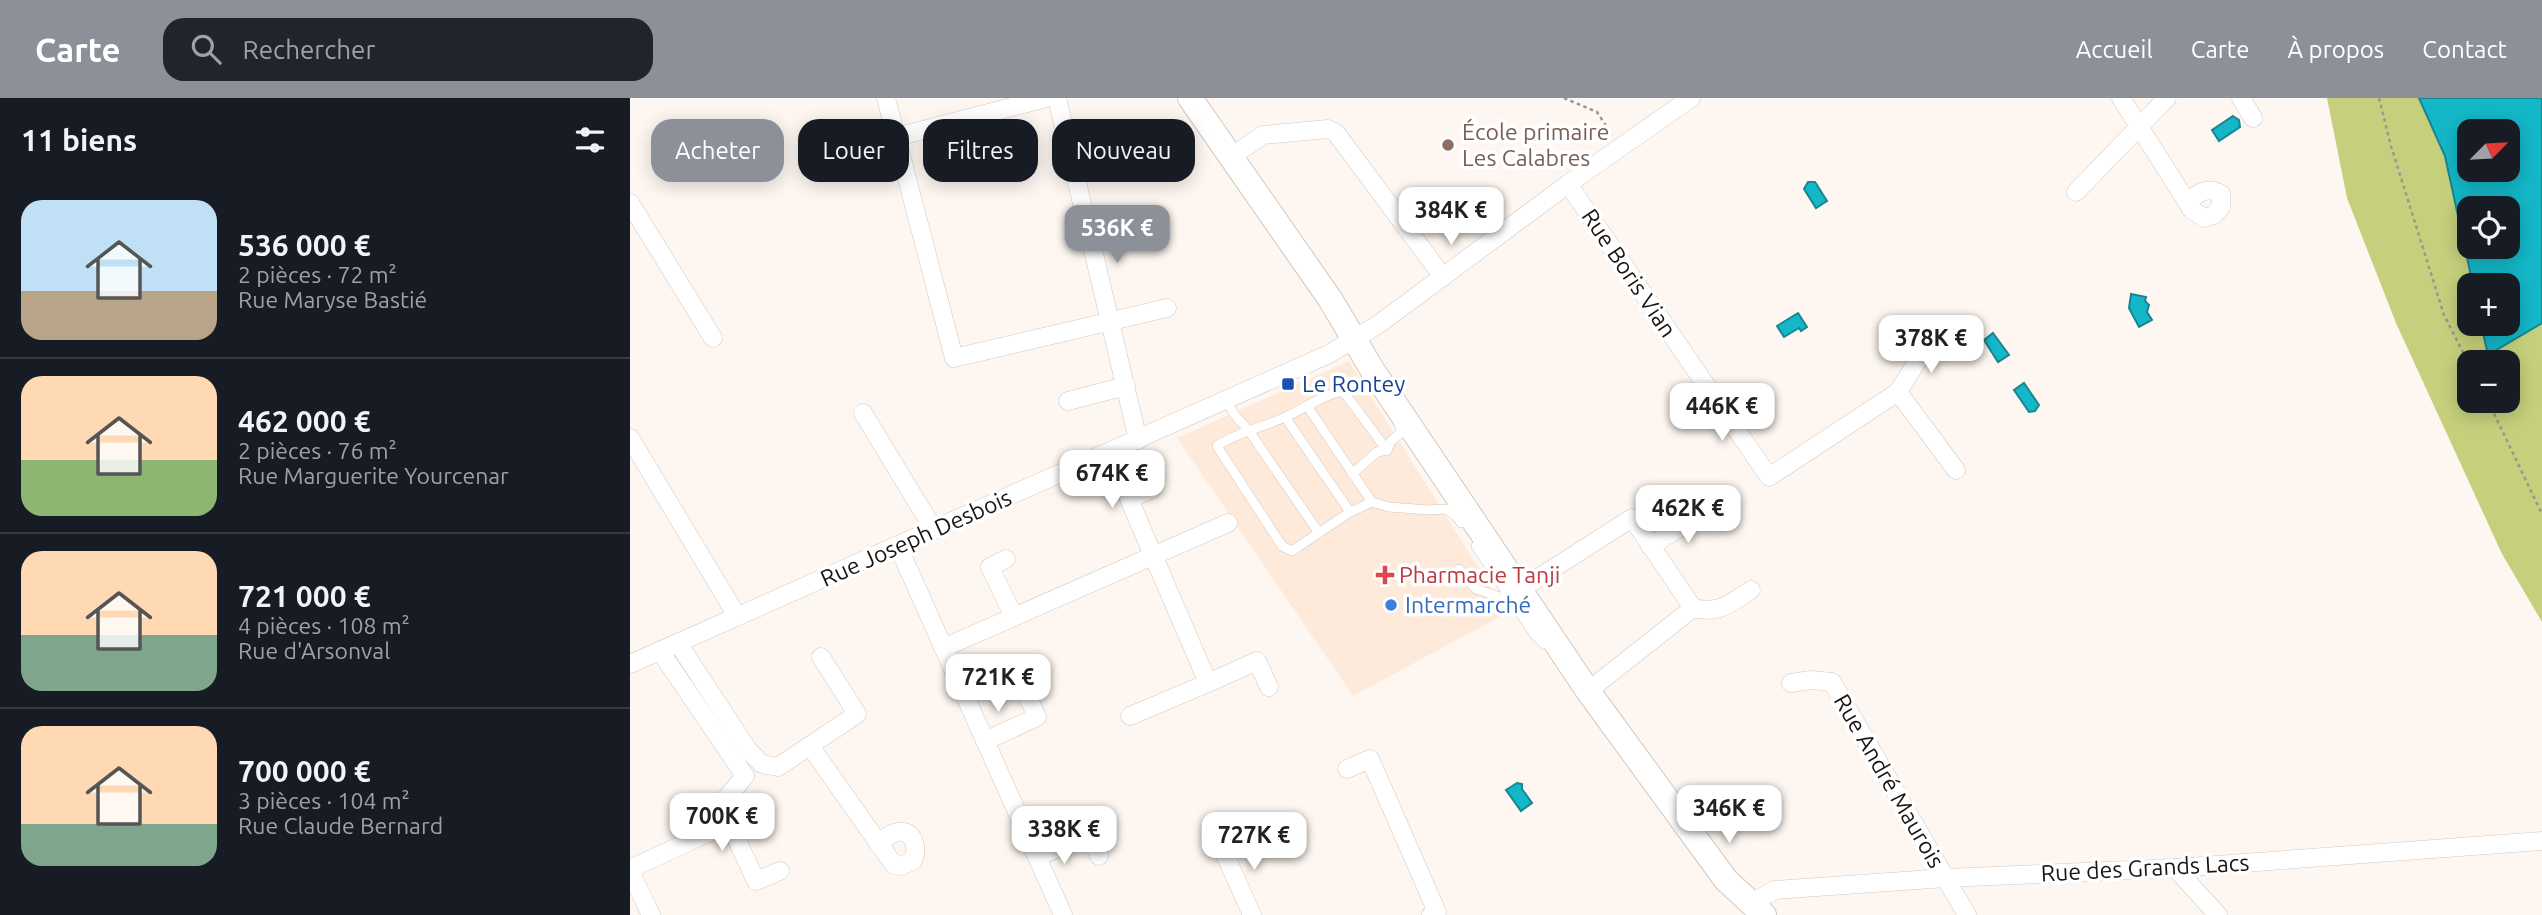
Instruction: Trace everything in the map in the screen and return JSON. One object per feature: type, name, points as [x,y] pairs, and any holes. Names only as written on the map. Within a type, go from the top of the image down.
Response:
[{"type":"main road","points":[[1190,98],[1331,299],[1516,595],[1726,880],[1757,909]]},
{"type":"street","points":[[886,98],[892,119]]},
{"type":"street","points":[[909,133],[1002,103],[1046,98]]},
{"type":"street","points":[[1057,98],[1138,440]]},
{"type":"street","name":"Rue Joseph Desbois","points":[[630,664],[1324,357],[1355,340],[1690,98]]},
{"type":"street","points":[[2121,98],[2186,202]]},
{"type":"street","points":[[2076,192],[2167,98]]},
{"type":"street","points":[[2241,98],[2253,118]]},
{"type":"street","points":[[1231,157],[1263,135],[1328,129],[1336,133],[1443,277]]},
{"type":"street","points":[[909,182],[954,358],[1167,308]]},
{"type":"street","name":"Rue Boris Vian","points":[[1568,184],[1769,477],[1898,392],[1920,357],[1926,341]]},
{"type":"street","points":[[630,203],[713,338]]},
{"type":"street","points":[[1068,401],[1126,386]]},
{"type":"street","points":[[1898,392],[1956,470]]},
{"type":"street","points":[[863,413],[933,530]]},
{"type":"street","points":[[630,438],[737,616]]},
{"type":"street","points":[[1152,489],[1129,499],[1208,683]]},
{"type":"street","points":[[1650,546],[1705,512]]},
{"type":"street","points":[[1516,595],[1632,519],[1693,608],[1708,612],[1718,610],[1751,590]]},
{"type":"street","points":[[943,648],[1228,523]]},
{"type":"street","points":[[898,546],[1063,915]]},
{"type":"street","points":[[1006,559],[990,567],[1014,617]]},
{"type":"street","points":[[1588,691],[1693,608]]},
{"type":"street","points":[[678,643],[748,750],[762,764],[778,767],[858,714],[821,657]]},
{"type":"street","points":[[660,651],[745,776],[718,808]]},
{"type":"street","points":[[1130,716],[1257,661],[1269,687]]},
{"type":"street","name":"Rue André Maurois","points":[[1791,683],[1811,680],[1832,682],[1946,878]]},
{"type":"street","points":[[985,741],[1037,717],[1026,693]]},
{"type":"street","points":[[810,746],[878,844]]},
{"type":"street","points":[[1347,769],[1370,759],[1437,912],[1431,915]]},
{"type":"street","points":[[1238,822],[1215,832],[1252,915]]},
{"type":"street","points":[[650,915],[630,870],[729,823],[756,881],[780,871]]},
{"type":"street","points":[[1037,857],[1090,834],[1099,856]]},
{"type":"street","name":"Rue des Grands Lacs","points":[[1757,909],[1775,890],[1946,878],[2175,868],[2542,841]]},
{"type":"street","points":[[2175,868],[2218,915]]},
{"type":"street","points":[[1946,878],[1967,915]]},
{"type":"lane","points":[[1385,387],[1402,432],[1391,441],[1387,450]]},
{"type":"lane","points":[[1372,502],[1350,512],[1292,551],[1282,546],[1217,446],[1232,436],[1285,417],[1330,393],[1343,391],[1387,450]]},
{"type":"lane","points":[[1226,399],[1319,533]]},
{"type":"lane","points":[[1307,406],[1372,502],[1388,507],[1446,509],[1457,516],[1516,595]]},
{"type":"lane","points":[[1285,417],[1350,512]]},
{"type":"lane","points":[[1352,474],[1377,452],[1387,450]]},
{"type":"lane","points":[[1459,569],[1476,589],[1516,595]]},
{"type":"path","points":[[1564,98],[1597,112],[1621,148]]},
{"type":"path","points":[[2379,98],[2391,146],[2444,315],[2462,350]]},
{"type":"path","points":[[2494,413],[2542,514]]},
{"type":"shaded area","points":[[1349,361],[1507,613],[1353,696],[1177,438]]},
{"type":"green space","points":[[2327,98],[2419,98],[2445,156],[2457,211],[2457,259],[2467,259],[2470,273],[2457,273],[2457,336],[2484,336],[2487,350],[2457,350],[2457,413],[2520,413],[2520,350],[2496,350],[2542,323],[2542,622],[2502,554],[2396,323],[2347,198]]},
{"type":"water","points":[[2419,98],[2542,98],[2542,323],[2496,350],[2487,350],[2484,336],[2520,336],[2520,273],[2470,273],[2467,259],[2520,259],[2520,196],[2457,196],[2457,211],[2445,156]]},
{"type":"water","points":[[2233,116],[2239,120],[2240,127],[2219,141],[2212,130]]},
{"type":"water","points":[[1808,182],[1815,182],[1827,201],[1816,208],[1804,189]]},
{"type":"water","points":[[2131,294],[2146,297],[2145,301],[2149,305],[2147,312],[2152,320],[2139,327],[2129,308]]},
{"type":"water","points":[[1798,313],[1807,327],[1801,331],[1799,328],[1784,337],[1777,326]]},
{"type":"water","points":[[1993,333],[2009,355],[1998,362],[1984,340]]},
{"type":"water","points":[[2024,383],[2039,405],[2035,411],[2029,412],[2014,390]]},
{"type":"water","points":[[1517,783],[1522,784],[1522,789],[1532,803],[1521,811],[1506,790]]},
{"type":"place","name":"École primaire Les Calabres","points":[[1448,145]]},
{"type":"place","name":"Le Rontey","points":[[1288,384]]},
{"type":"place","name":"Pharmacie Tanji","points":[[1385,575]]},
{"type":"place","name":"Intermarché","points":[[1391,605]]}]
